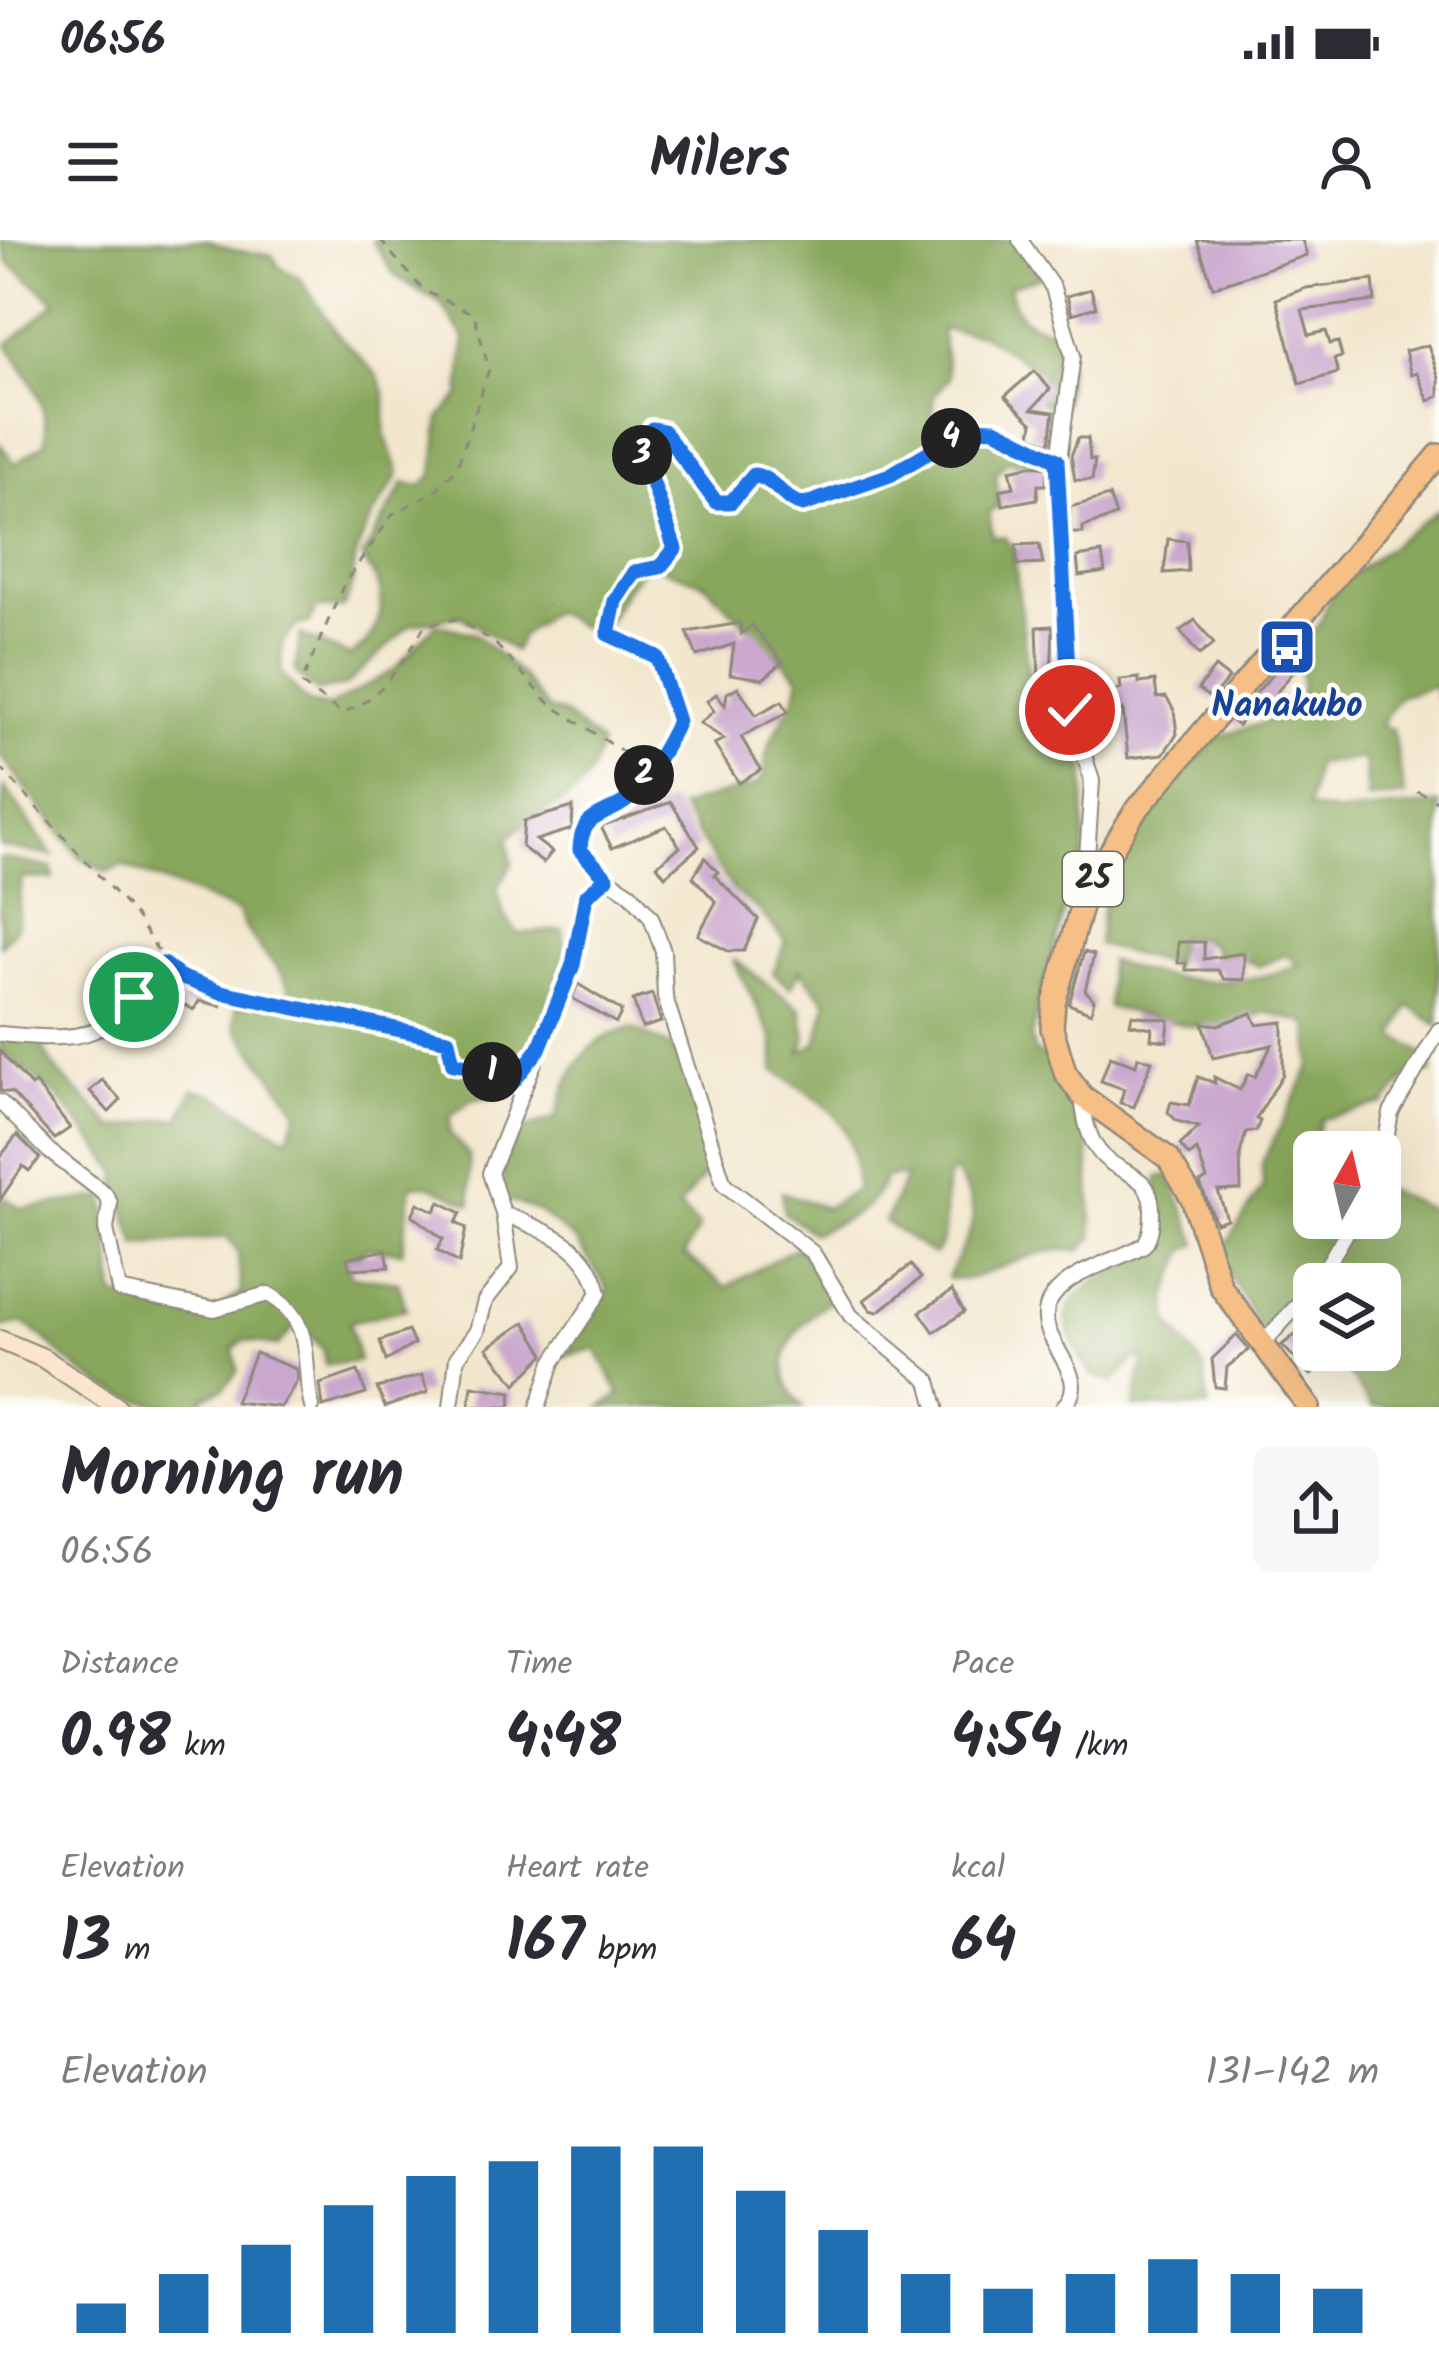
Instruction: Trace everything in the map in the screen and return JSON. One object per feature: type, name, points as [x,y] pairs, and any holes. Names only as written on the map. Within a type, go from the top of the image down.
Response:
[{"type":"main road","name":"25","points":[[1309,1407],[1221,1287],[1192,1198],[1168,1158],[1082,1096],[1065,1072],[1052,1028],[1060,972],[1085,893],[1134,813],[1439,455]]},
{"type":"street","points":[[1020,240],[1053,288],[1073,356],[1057,460],[1068,701],[1093,782],[1085,893]]},
{"type":"street","points":[[936,1407],[929,1381],[860,1325],[813,1253],[724,1184],[665,998],[663,951],[650,917],[580,850],[584,828],[595,812],[629,799],[678,721],[657,657],[608,634],[615,601],[634,572],[660,567],[675,549],[643,458],[644,434],[663,431],[716,502],[731,502],[754,475],[769,478],[791,502],[803,505],[890,475],[970,428],[995,429],[1057,460]]},
{"type":"street","points":[[451,1407],[457,1358],[477,1331],[485,1301],[511,1268],[503,1213],[490,1173],[573,965],[586,896],[607,878]]},
{"type":"street","points":[[0,1034],[90,1036],[115,1019],[163,964]]},
{"type":"street","points":[[1388,1131],[1391,1113],[1439,1030]]},
{"type":"street","points":[[1063,1407],[1073,1383],[1045,1332],[1044,1312],[1055,1292],[1144,1245],[1152,1216],[1151,1195],[1142,1179],[1108,1163],[1098,1150],[1082,1096]]},
{"type":"street","points":[[0,1102],[49,1151],[105,1194],[110,1203],[106,1229],[119,1290],[214,1309],[268,1294],[284,1303],[311,1364],[312,1407]]},
{"type":"street","points":[[503,1213],[562,1238],[596,1278],[599,1293],[554,1362],[538,1407]]},
{"type":"street","points":[[1264,1342],[1293,1310]]},
{"type":"street","points":[[0,1340],[43,1358],[117,1407]]},
{"type":"path","points":[[380,240],[423,290],[474,314],[489,368],[458,468],[434,492],[393,514],[344,584],[301,684],[342,713],[359,706],[399,669],[425,625],[455,619],[493,641],[550,704],[628,750],[647,771]]},
{"type":"path","points":[[0,766],[134,914],[163,964],[180,977],[221,992],[448,1040],[453,1064],[489,1068],[500,1087],[513,1082]]},
{"type":"path","points":[[1417,791],[1439,802]]},
{"type":"green space","points":[[0,240],[207,240],[233,250],[272,255],[279,267],[300,278],[338,335],[377,375],[385,394],[385,433],[399,474],[360,542],[343,608],[316,608],[309,623],[297,625],[282,643],[281,673],[308,703],[329,707],[394,670],[436,624],[475,634],[521,675],[547,709],[562,713],[600,744],[592,767],[573,794],[508,839],[512,864],[497,889],[504,915],[518,934],[563,930],[565,958],[512,1095],[471,1100],[450,1116],[450,1133],[469,1155],[471,1204],[428,1185],[411,1186],[402,1252],[369,1247],[348,1261],[351,1276],[398,1282],[406,1309],[349,1322],[359,1361],[325,1365],[324,1351],[298,1323],[278,1346],[244,1340],[233,1349],[238,1371],[223,1389],[202,1398],[206,1407],[156,1404],[125,1396],[80,1371],[22,1323],[0,1328],[0,1194],[21,1209],[105,1197],[115,1296],[216,1311],[241,1292],[238,1253],[228,1237],[137,1246],[117,1186],[118,1172],[59,1098],[0,1049],[0,1039],[40,1040],[62,1076],[113,1128],[179,1119],[194,1089],[288,1137],[298,1111],[235,1026],[236,1007],[293,1000],[282,975],[250,935],[239,912],[122,865],[106,872],[79,856],[0,755],[0,444],[15,464],[45,443],[44,415],[36,391],[7,345],[56,302],[8,262]]},
{"type":"green space","points":[[372,240],[1014,240],[1041,277],[1009,286],[1024,319],[1059,332],[1068,367],[1063,410],[1041,403],[1042,373],[982,334],[941,329],[948,378],[933,397],[934,436],[950,443],[974,433],[997,434],[1018,445],[1034,465],[1007,461],[996,474],[999,506],[989,513],[993,537],[1005,537],[1013,548],[1029,678],[1039,690],[1062,686],[1070,746],[1085,770],[1084,857],[1071,881],[1031,1037],[1034,1051],[1052,1059],[1088,1146],[1093,1238],[1080,1251],[1040,1253],[976,1276],[947,1278],[968,1236],[973,1212],[953,1169],[946,1190],[943,1235],[934,1255],[885,1222],[906,1176],[886,1177],[865,1207],[813,1233],[784,1213],[782,1192],[825,1208],[857,1190],[851,1144],[825,1105],[774,1070],[774,1041],[733,959],[801,1009],[806,1038],[801,1052],[817,1043],[827,1002],[800,970],[791,988],[773,973],[786,942],[760,911],[733,890],[680,807],[758,784],[799,677],[704,583],[648,563],[625,590],[600,637],[552,611],[522,635],[514,651],[460,615],[410,625],[345,686],[316,691],[295,672],[300,635],[350,656],[370,637],[381,600],[379,585],[363,556],[404,483],[421,486],[433,475],[440,417],[460,396],[465,339],[441,304],[395,276]]},
{"type":"green space","points":[[1439,509],[1439,704],[1434,686],[1398,697],[1380,726],[1392,729],[1405,796],[1367,798],[1364,758],[1315,764],[1308,808],[1339,813],[1439,804],[1439,1026],[1409,1006],[1395,1036],[1427,1056],[1432,1072],[1413,1072],[1384,1104],[1321,1119],[1318,1131],[1293,1131],[1293,1239],[1401,1239],[1401,1196],[1439,1213],[1439,1405],[1372,1407],[1347,1371],[1401,1371],[1401,1263],[1293,1263],[1293,1316],[1261,1329],[1219,1256],[1263,1186],[1262,1163],[1311,1066],[1309,1024],[1265,1012],[1227,1027],[1190,1026],[1108,1007],[1109,961],[1155,975],[1204,981],[1253,978],[1299,964],[1285,955],[1259,966],[1245,960],[1215,961],[1215,949],[1203,939],[1179,936],[1173,965],[1098,945],[1107,873],[1180,776],[1218,737],[1288,715],[1301,694],[1302,641],[1317,628],[1335,588]]},
{"type":"green space","points":[[4,786],[53,856],[0,847]]},
{"type":"green space","points":[[0,858],[52,868],[54,879],[22,878],[17,927],[0,946]]},
{"type":"green space","points":[[632,1028],[674,1048],[707,1141],[708,1170],[679,1207],[699,1227],[684,1255],[726,1287],[797,1247],[820,1271],[830,1301],[795,1334],[785,1363],[792,1392],[804,1407],[600,1407],[620,1395],[596,1349],[565,1356],[608,1289],[576,1241],[538,1211],[504,1199],[502,1161],[518,1131],[556,1118],[572,1073],[590,1049]]},
{"type":"green space","points":[[1170,1175],[1198,1244],[1186,1250],[1167,1296],[1169,1322],[1204,1368],[1208,1407],[1134,1407],[1144,1357],[1133,1360],[1114,1382],[1092,1375],[1067,1322],[1071,1305],[1082,1291],[1139,1256],[1158,1238],[1157,1185],[1159,1177]]},
{"type":"building","points":[[1197,240],[1302,240],[1307,255],[1213,287]]},
{"type":"building","points":[[1373,280],[1375,301],[1302,310],[1309,335],[1326,331],[1330,344],[1338,342],[1342,357],[1334,359],[1338,373],[1300,384],[1276,299],[1306,288]]},
{"type":"building","points":[[1091,289],[1096,307],[1072,314],[1067,296]]},
{"type":"building","points":[[1428,345],[1439,378],[1439,396],[1429,401],[1417,373],[1411,375],[1405,351]]},
{"type":"building","points":[[1034,371],[1050,389],[1032,409],[1054,412],[1050,444],[1031,435],[1033,423],[1005,396]]},
{"type":"building","points":[[1078,438],[1088,438],[1090,460],[1095,460],[1092,480],[1075,480],[1071,456]]},
{"type":"building","points":[[1047,467],[1046,485],[1038,485],[1037,499],[1003,505],[1000,490],[1014,487],[1010,470]]},
{"type":"building","points":[[1109,496],[1116,516],[1083,527],[1083,533],[1071,533],[1070,507]]},
{"type":"building","points":[[1168,539],[1187,541],[1188,571],[1164,573]]},
{"type":"building","points":[[1039,544],[1043,564],[1017,565],[1016,545]]},
{"type":"building","points":[[1102,553],[1105,572],[1079,576],[1077,557]]},
{"type":"building","points":[[1195,620],[1214,644],[1199,655],[1180,631]]},
{"type":"building","points":[[740,623],[741,634],[752,625],[783,662],[763,679],[730,674],[734,644],[697,656],[687,632]]},
{"type":"building","points":[[1053,626],[1051,681],[1039,681],[1037,627]]},
{"type":"building","points":[[1283,662],[1294,671],[1276,693],[1281,697],[1269,711],[1258,702],[1238,726],[1232,721]]},
{"type":"building","points":[[1215,667],[1229,678],[1211,699],[1198,689]]},
{"type":"building","points":[[1139,678],[1139,683],[1155,681],[1157,698],[1166,697],[1174,710],[1177,734],[1163,754],[1128,758],[1123,710],[1089,718],[1084,698],[1121,689],[1120,680]]},
{"type":"building","points":[[738,687],[756,715],[782,701],[788,712],[741,737],[761,770],[739,783],[714,744],[724,739],[700,723],[714,711],[707,701],[716,694],[725,705],[727,693]]},
{"type":"building","points":[[671,802],[699,847],[665,876],[657,865],[680,847],[666,826],[612,848],[601,827]]},
{"type":"building","points":[[573,807],[572,829],[536,840],[552,852],[543,863],[522,847],[524,821]]},
{"type":"building","points":[[705,858],[718,872],[714,875],[758,919],[744,951],[728,951],[698,935],[716,902],[693,877]]},
{"type":"building","points":[[1178,942],[1204,942],[1204,959],[1244,953],[1244,980],[1224,979],[1218,970],[1186,970],[1186,963],[1178,963]]},
{"type":"building","points":[[1084,952],[1094,955],[1085,990],[1094,1000],[1091,1013],[1069,1004]]},
{"type":"building","points":[[183,982],[221,1006],[199,1001],[194,1010],[181,1003],[183,999],[176,995]]},
{"type":"building","points":[[578,984],[622,1011],[616,1023],[572,998]]},
{"type":"building","points":[[652,994],[661,1022],[642,1028],[633,1000]]},
{"type":"building","points":[[1252,1013],[1257,1025],[1283,1022],[1283,1074],[1256,1119],[1260,1121],[1256,1131],[1246,1132],[1240,1154],[1241,1190],[1218,1191],[1227,1219],[1216,1223],[1200,1183],[1207,1179],[1197,1150],[1189,1156],[1180,1145],[1199,1127],[1177,1121],[1168,1112],[1171,1102],[1189,1105],[1198,1077],[1215,1083],[1214,1077],[1240,1090],[1248,1074],[1255,1077],[1272,1045],[1213,1058],[1203,1023],[1218,1025]]},
{"type":"building","points":[[1132,1015],[1169,1020],[1167,1041],[1151,1039],[1152,1028],[1130,1024]]},
{"type":"building","points":[[0,1051],[31,1086],[35,1083],[70,1128],[54,1139],[12,1093],[0,1091]]},
{"type":"building","points":[[1110,1056],[1136,1065],[1138,1057],[1152,1061],[1134,1107],[1120,1103],[1124,1089],[1101,1081]]},
{"type":"building","points":[[102,1080],[121,1100],[109,1112],[90,1091]]},
{"type":"building","points":[[17,1135],[40,1158],[29,1171],[23,1166],[0,1200],[0,1157]]},
{"type":"building","points":[[440,1202],[461,1213],[456,1223],[466,1228],[459,1263],[437,1250],[443,1239],[412,1215],[418,1203],[435,1211]]},
{"type":"building","points":[[386,1250],[389,1267],[349,1269],[347,1258]]},
{"type":"building","points":[[911,1265],[921,1278],[878,1312],[871,1310],[864,1300]]},
{"type":"building","points":[[952,1291],[964,1312],[934,1332],[920,1312]]},
{"type":"building","points":[[525,1322],[545,1354],[516,1384],[487,1348]]},
{"type":"building","points":[[408,1331],[414,1344],[386,1361],[380,1341]]},
{"type":"building","points":[[1237,1335],[1249,1350],[1227,1367],[1225,1388],[1215,1387],[1212,1359]]},
{"type":"building","points":[[1293,1336],[1293,1356],[1282,1345]]},
{"type":"building","points":[[255,1353],[296,1369],[297,1381],[281,1407],[235,1402]]},
{"type":"building","points":[[358,1371],[366,1394],[323,1407],[320,1384]]},
{"type":"building","points":[[422,1375],[428,1392],[385,1407],[377,1388]]},
{"type":"building","points":[[472,1386],[512,1392],[510,1407],[469,1407]]},
{"type":"place","name":"Nanakubo","points":[[1287,647]]},
{"type":"route","points":[[134,997],[163,964],[180,977],[221,992],[448,1040],[453,1064],[489,1068],[500,1087],[513,1082],[539,1049],[573,965],[586,896],[607,878],[580,850],[584,828],[595,812],[623,803],[637,790],[678,721],[657,657],[608,634],[608,617],[634,572],[660,567],[675,549],[640,445],[652,429],[663,431],[716,502],[731,502],[754,475],[769,478],[791,502],[803,505],[890,475],[930,456],[970,428],[995,429],[1057,460],[1070,710]]}]
